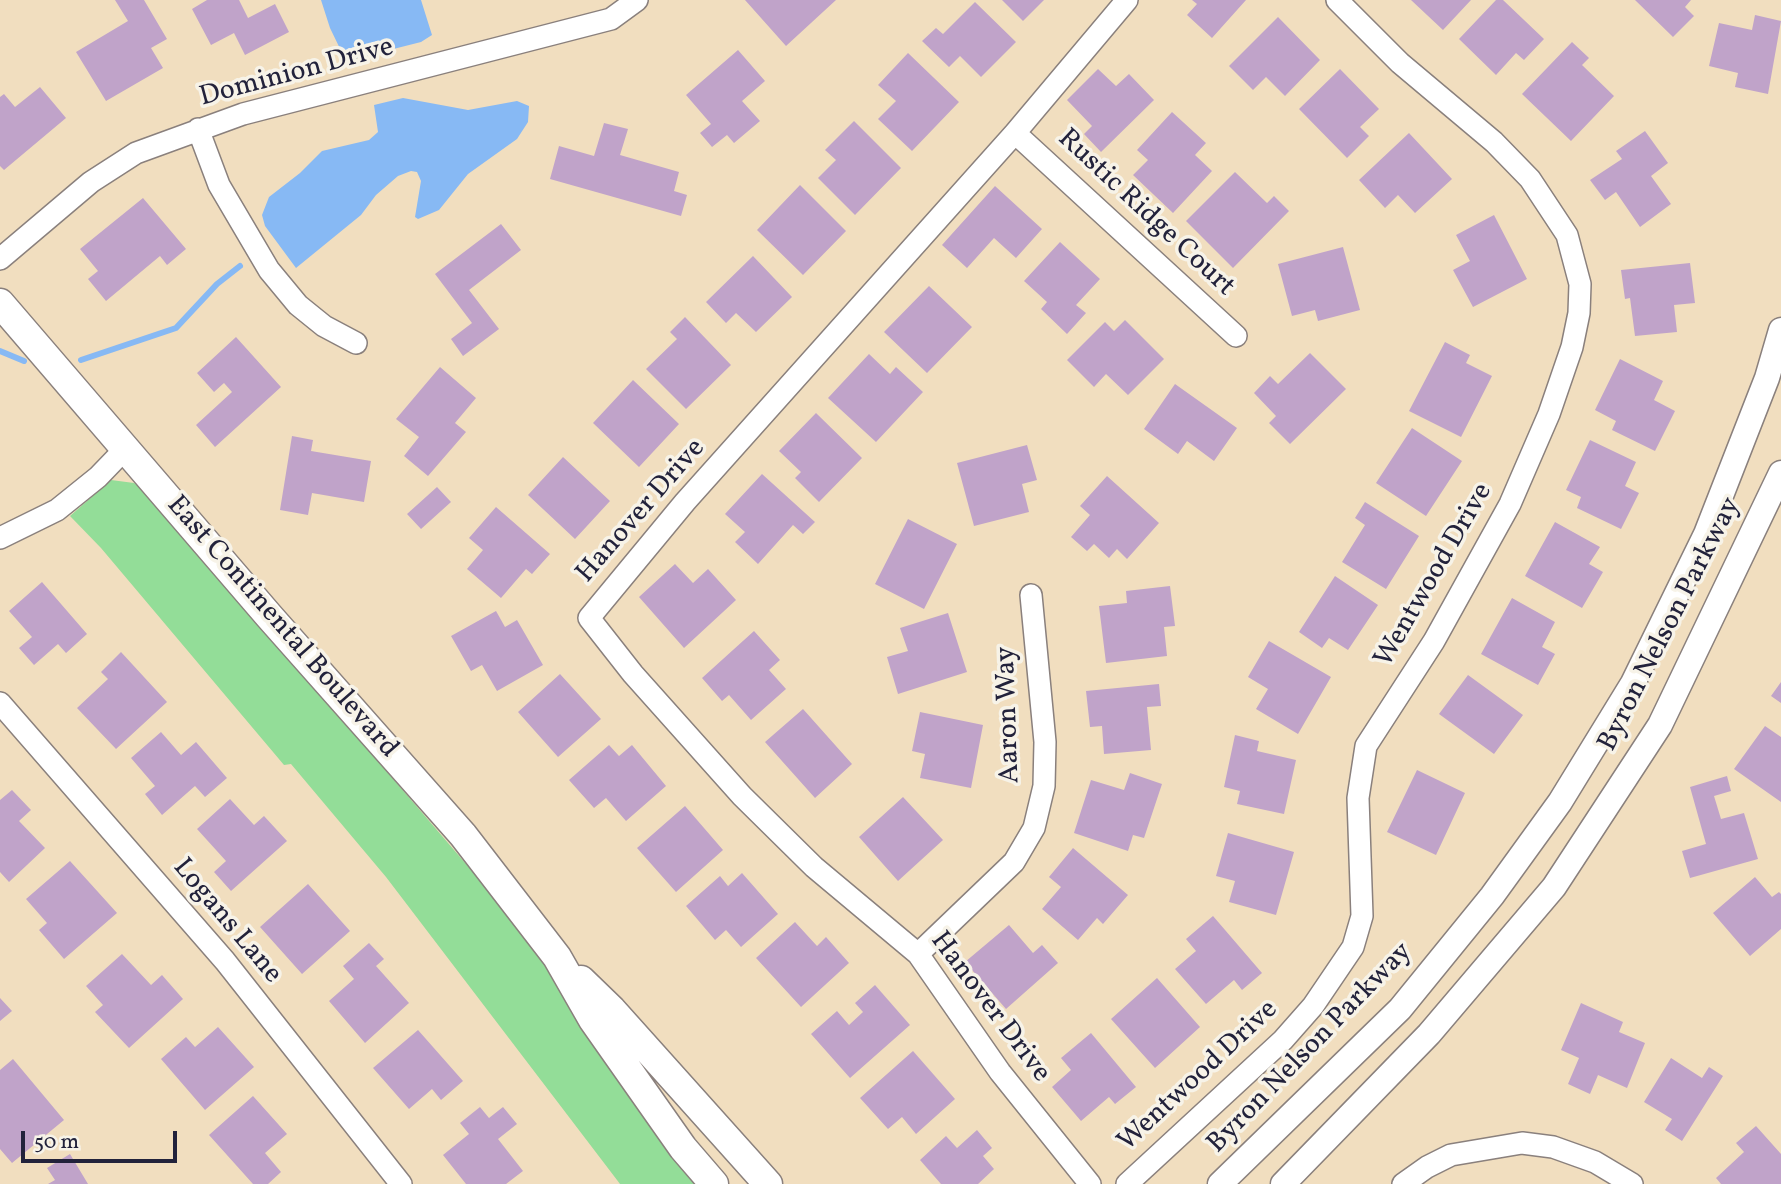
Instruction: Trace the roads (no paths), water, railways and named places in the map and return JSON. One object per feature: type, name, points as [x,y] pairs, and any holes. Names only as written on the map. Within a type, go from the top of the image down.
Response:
[{"type":"main road","name":"East Continental Boulevard","points":[[0,303],[463,835],[557,957],[601,1031],[682,1148],[714,1184]]},
{"type":"main road","name":"East Continental Boulevard","points":[[557,957],[612,1010],[768,1184]]},
{"type":"street","name":"Dominion Drive","points":[[0,259],[91,182],[135,153],[243,114],[611,19],[636,0]]},
{"type":"street","name":"Hanover Drive","points":[[1090,1184],[1000,1072],[918,954],[814,867],[742,796],[633,674],[589,618],[685,502],[1015,133],[1127,0]]},
{"type":"street","name":"Wentwood Drive","points":[[1127,1184],[1283,1040],[1313,1006],[1353,947],[1362,916],[1358,798],[1366,746],[1434,641],[1510,505],[1549,414],[1572,346],[1578,313],[1580,284],[1567,235],[1530,179],[1494,142],[1400,63],[1337,0]]},
{"type":"street","points":[[198,129],[219,185],[269,270],[298,304],[324,326],[356,344]]},
{"type":"street","name":"Rustic Ridge Court","points":[[1015,133],[1236,336]]},
{"type":"street","name":"Byron Nelson Parkway","points":[[1220,1184],[1400,1009],[1492,896],[1560,802],[1633,683],[1706,534],[1774,381],[1781,330]]},
{"type":"street","points":[[0,538],[57,510],[98,477],[125,449]]},
{"type":"street","name":"Byron Nelson Parkway","points":[[1283,1184],[1429,1034],[1554,887],[1660,725],[1781,473]]},
{"type":"street","name":"Aaron Way","points":[[918,954],[1014,862],[1034,828],[1044,786],[1045,742],[1031,595]]},
{"type":"street","name":"Logans Lane","points":[[0,703],[225,961],[401,1184]]},
{"type":"street","points":[[1403,1184],[1427,1167],[1451,1155],[1522,1143],[1553,1147],[1595,1162],[1632,1184]]},
{"type":"water","points":[[321,0],[421,0],[432,35],[421,42],[346,61],[330,28]]},
{"type":"water","points":[[403,98],[468,110],[517,101],[529,106],[528,122],[517,139],[468,174],[439,210],[418,219],[415,217],[421,181],[417,172],[411,171],[398,176],[376,195],[361,215],[296,268],[265,226],[262,215],[269,197],[300,173],[322,151],[369,140],[378,132],[374,105]]},
{"type":"waterway","points":[[81,360],[176,328],[217,284],[240,266]]},
{"type":"waterway","points":[[0,351],[24,361]]}]
